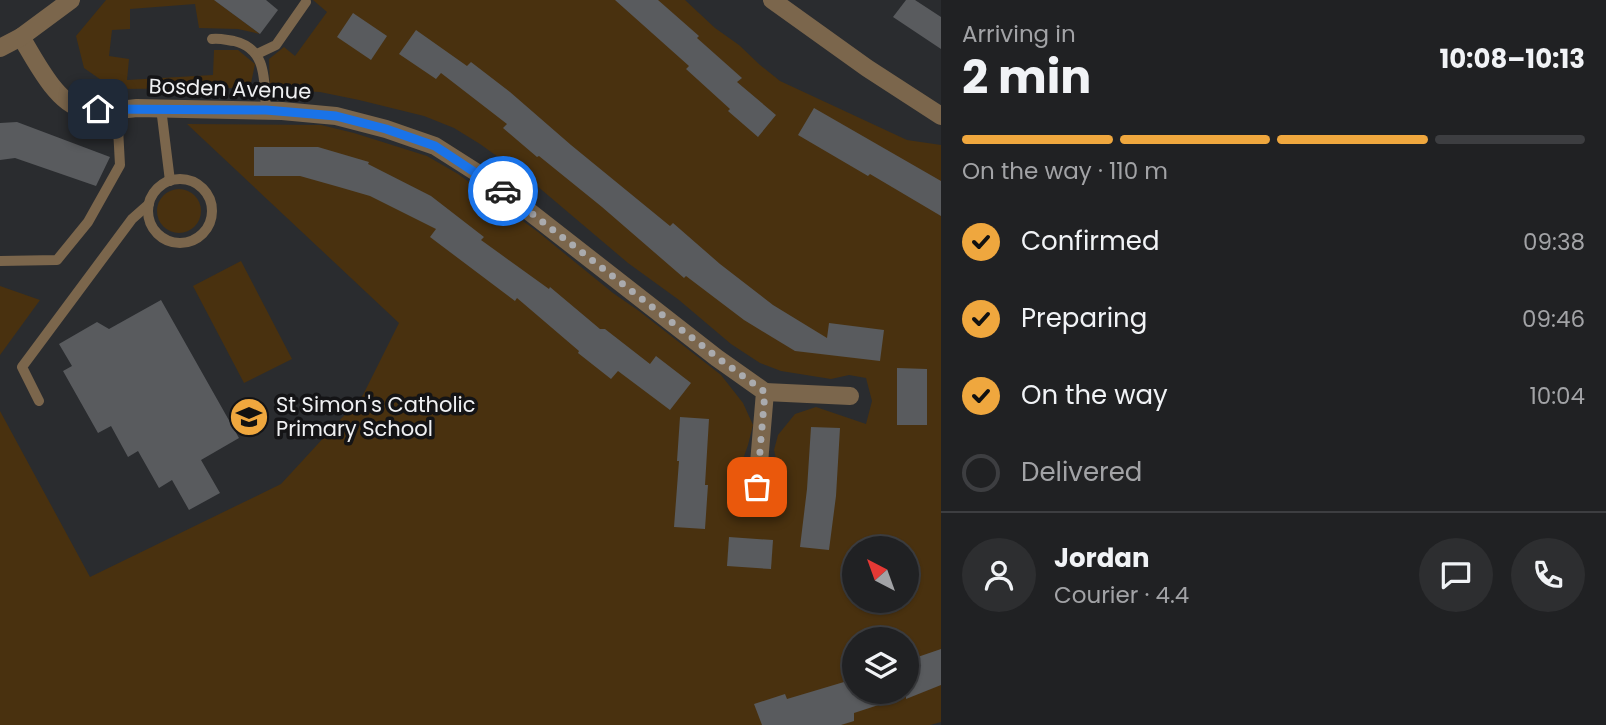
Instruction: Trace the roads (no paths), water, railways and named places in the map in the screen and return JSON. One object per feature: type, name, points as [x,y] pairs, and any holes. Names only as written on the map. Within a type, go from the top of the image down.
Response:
[{"type":"street","points":[[0,48],[21,37],[71,0]]},
{"type":"street","points":[[772,0],[867,68],[941,116]]},
{"type":"street","name":"Bosden Avenue","points":[[21,37],[58,94],[79,108],[266,110],[336,116],[435,146],[490,181],[765,392]]},
{"type":"street","points":[[757,487],[765,392],[850,396]]},
{"type":"lane","points":[[257,54],[276,45],[306,2]]},
{"type":"lane","points":[[212,39],[241,43],[257,54],[263,69],[266,110]]},
{"type":"lane","points":[[161,108],[170,181]]},
{"type":"lane","points":[[0,261],[57,260],[88,222],[120,166],[117,110]]},
{"type":"lane","points":[[170,181],[191,181],[208,194],[212,205],[208,226],[194,240],[184,243],[164,239],[156,233],[151,224],[148,214],[153,194],[160,186],[170,181]]},
{"type":"lane","points":[[39,401],[22,367],[132,219],[149,204]]},
{"type":"place","name":"St Simon's Catholic Primary School","points":[[249,417]]}]
